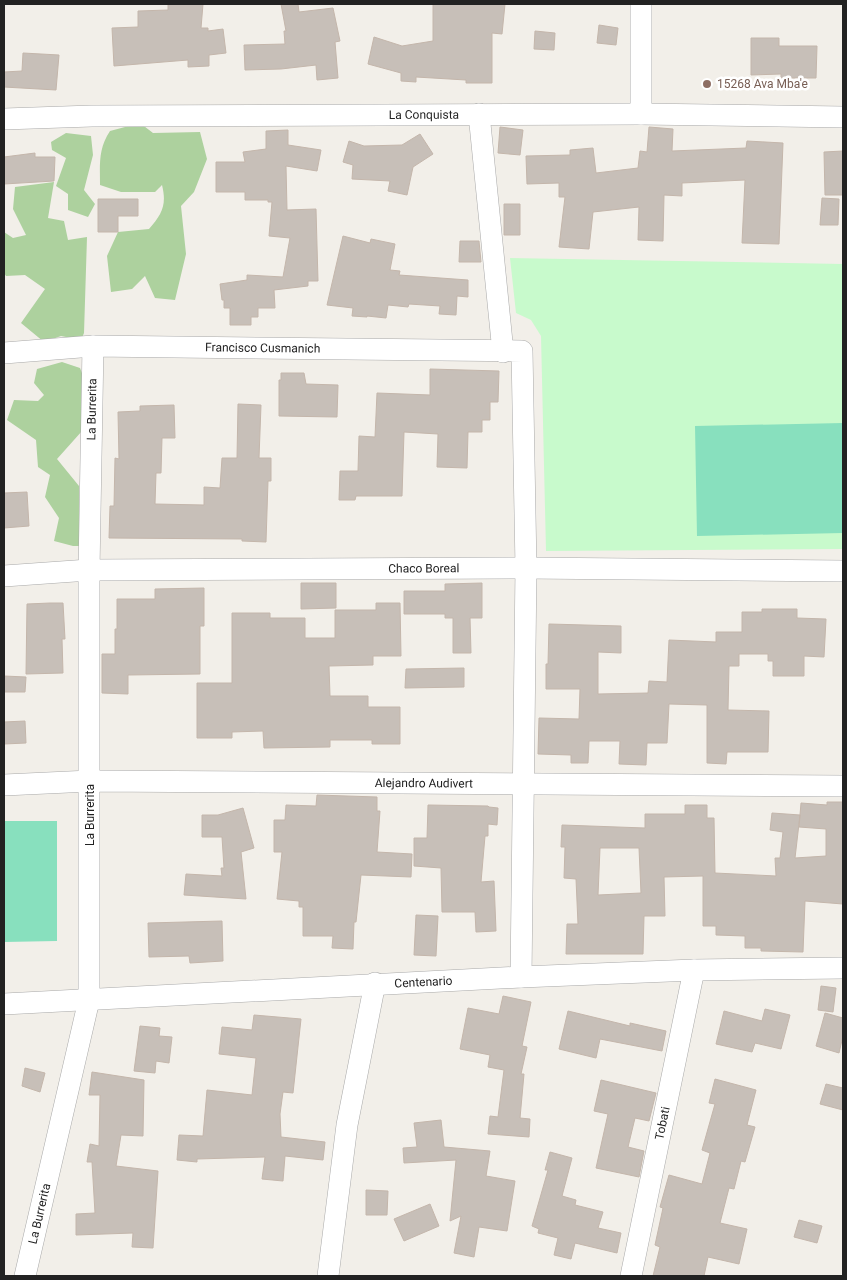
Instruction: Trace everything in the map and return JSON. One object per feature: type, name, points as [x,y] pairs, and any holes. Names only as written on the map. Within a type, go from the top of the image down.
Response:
[{"type":"street","points":[[641,4],[641,114]]},
{"type":"street","points":[[479,114],[512,351],[526,568],[521,976]]},
{"type":"street","name":"La Conquista","points":[[4,119],[102,116],[479,114],[843,117]]},
{"type":"street","name":"Francisco Cusmanich","points":[[4,353],[93,346],[512,351]]},
{"type":"street","name":"La Burrerita","points":[[25,1276],[89,1000],[89,570],[93,346]]},
{"type":"street","name":"Chaco Boreal","points":[[4,576],[89,570],[526,568],[843,571]]},
{"type":"street","name":"Alejandro Audivert","points":[[4,785],[90,781],[843,786]]},
{"type":"street","name":"Centenario","points":[[4,1004],[521,976],[694,970],[843,968]]},
{"type":"street","name":"Tobati","points":[[631,1276],[694,970]]},
{"type":"street","points":[[328,1276],[347,1125],[375,983]]},
{"type":"green space","points":[[140,123],[153,133],[200,132],[207,159],[194,192],[181,206],[186,254],[175,300],[155,298],[145,276],[132,289],[111,292],[107,256],[118,232],[149,229],[160,214],[164,204],[162,185],[155,192],[121,192],[100,185],[100,164],[103,144],[110,131]]},
{"type":"green space","points":[[66,133],[91,136],[93,155],[84,190],[95,204],[88,217],[68,210],[68,194],[56,186],[66,158],[52,150],[51,142]]},
{"type":"green space","points":[[54,182],[48,218],[64,221],[68,240],[87,237],[84,333],[81,340],[61,336],[44,342],[21,323],[45,289],[25,275],[6,276],[4,273],[4,232],[13,238],[26,235],[13,209],[15,187]]},
{"type":"green space","points":[[510,258],[843,264],[843,549],[546,551],[541,336],[531,320],[516,313]]},
{"type":"green space","points":[[62,362],[80,368],[87,386],[82,431],[57,459],[79,486],[80,546],[54,541],[59,518],[45,497],[50,475],[38,467],[36,440],[7,420],[14,400],[38,401],[44,395],[34,383],[37,369]]},
{"type":"green space","points":[[843,423],[843,533],[697,536],[695,426]]},
{"type":"green space","points":[[4,821],[57,821],[57,941],[4,942]]},
{"type":"building","points":[[168,4],[203,4],[201,28],[208,28],[208,31],[223,29],[226,53],[209,55],[209,66],[188,67],[188,60],[114,66],[112,28],[138,27],[138,11],[168,10]]},
{"type":"building","points":[[281,4],[298,4],[299,12],[333,8],[340,41],[335,42],[338,78],[317,80],[316,65],[281,69],[245,70],[244,45],[285,44],[284,31],[286,31]]},
{"type":"building","points":[[433,4],[505,4],[502,34],[492,33],[492,83],[466,83],[466,80],[416,77],[416,82],[401,81],[401,73],[368,64],[374,37],[402,46],[433,41]]},
{"type":"building","points":[[599,25],[618,28],[616,45],[597,43]]},
{"type":"building","points":[[535,31],[555,33],[554,50],[534,49]]},
{"type":"building","points":[[751,38],[779,38],[779,46],[817,46],[816,78],[781,78],[781,74],[751,75]]},
{"type":"building","points":[[23,53],[59,55],[56,90],[4,87],[4,72],[22,71]]},
{"type":"building","points":[[500,127],[523,130],[520,155],[498,153]]},
{"type":"building","points":[[649,127],[673,129],[672,151],[746,148],[747,141],[783,143],[779,244],[742,243],[745,180],[682,183],[682,196],[664,195],[663,241],[638,240],[639,207],[593,212],[589,249],[559,247],[565,197],[559,197],[559,183],[527,184],[526,156],[570,155],[570,150],[593,148],[596,173],[638,168],[640,151],[647,152]]},
{"type":"building","points":[[288,130],[288,145],[321,150],[317,171],[286,166],[287,210],[316,209],[318,281],[308,281],[308,286],[274,290],[275,308],[258,308],[258,317],[251,317],[251,325],[230,325],[230,308],[224,308],[220,284],[247,280],[247,275],[283,277],[290,238],[269,236],[272,202],[268,202],[268,200],[245,200],[245,192],[216,192],[216,162],[245,162],[243,152],[266,149],[266,131]]},
{"type":"building","points":[[420,134],[433,154],[413,167],[407,195],[388,191],[390,181],[352,179],[353,165],[343,162],[349,141],[364,146],[402,145]]},
{"type":"building","points":[[843,151],[843,195],[825,195],[824,152]]},
{"type":"building","points":[[35,153],[35,157],[55,157],[54,181],[4,184],[4,157]]},
{"type":"building","points":[[822,198],[839,199],[838,225],[820,225]]},
{"type":"building","points":[[98,199],[138,199],[138,216],[118,216],[118,232],[98,232]]},
{"type":"building","points":[[504,204],[520,204],[520,235],[504,235]]},
{"type":"building","points":[[343,236],[370,243],[371,239],[395,244],[390,270],[400,271],[399,275],[468,280],[468,297],[457,296],[456,315],[439,314],[440,306],[409,304],[408,307],[388,305],[386,318],[352,316],[353,308],[327,305]]},
{"type":"building","points":[[460,241],[479,241],[481,262],[459,262]]},
{"type":"building","points":[[430,369],[499,371],[498,402],[490,402],[490,420],[482,420],[482,432],[468,432],[467,468],[437,467],[438,434],[404,432],[402,496],[356,496],[355,500],[339,500],[340,471],[358,471],[359,436],[375,437],[377,393],[430,395]]},
{"type":"building","points":[[281,373],[304,373],[306,384],[338,385],[337,417],[279,416],[279,380],[281,380]]},
{"type":"building","points":[[238,404],[261,405],[259,458],[271,458],[271,481],[268,481],[266,542],[242,541],[242,539],[109,538],[110,506],[114,506],[115,458],[119,459],[118,412],[140,411],[140,406],[174,405],[175,438],[162,438],[161,473],[156,473],[155,504],[204,505],[204,487],[220,488],[222,458],[237,458]]},
{"type":"building","points":[[27,492],[29,526],[4,528],[4,493]]},
{"type":"building","points":[[301,583],[336,583],[336,608],[301,609]]},
{"type":"building","points":[[482,583],[482,618],[470,618],[471,653],[453,653],[453,618],[445,618],[445,614],[404,614],[404,591],[445,591],[445,584]]},
{"type":"building","points":[[204,588],[204,626],[200,626],[200,674],[128,675],[128,694],[102,693],[102,654],[115,654],[117,599],[155,599],[155,589]]},
{"type":"building","points":[[63,603],[65,639],[62,639],[63,673],[26,674],[27,604]]},
{"type":"building","points":[[376,603],[400,603],[401,656],[373,656],[373,665],[329,666],[330,696],[368,696],[368,707],[400,707],[400,744],[372,744],[372,740],[330,740],[330,747],[264,748],[263,731],[232,732],[232,738],[197,738],[197,683],[232,683],[232,613],[270,613],[270,618],[305,618],[305,638],[335,638],[335,610],[376,610]]},
{"type":"building","points":[[762,609],[797,609],[797,618],[826,619],[824,657],[804,656],[804,676],[773,676],[773,661],[768,661],[768,654],[739,654],[739,666],[729,666],[728,710],[769,711],[768,752],[727,752],[726,764],[707,763],[707,705],[669,704],[667,743],[647,743],[646,765],[619,764],[620,741],[589,741],[588,763],[571,763],[571,755],[538,754],[539,718],[579,719],[580,689],[546,689],[549,624],[621,626],[621,653],[598,652],[598,694],[648,693],[649,681],[667,682],[669,640],[716,642],[716,632],[742,632],[742,612],[762,612]]},
{"type":"building","points":[[464,668],[464,687],[405,688],[406,669]]},
{"type":"building","points":[[4,676],[26,677],[25,692],[4,692]]},
{"type":"building","points":[[25,721],[26,743],[4,744],[4,722]]},
{"type":"building","points":[[317,795],[377,797],[377,811],[380,811],[377,852],[412,854],[411,877],[361,875],[356,922],[354,922],[353,949],[332,948],[333,936],[303,936],[303,907],[299,907],[299,901],[277,899],[282,852],[274,852],[274,820],[285,820],[286,805],[316,806]]},
{"type":"building","points":[[827,802],[843,802],[843,904],[805,901],[803,952],[761,951],[761,948],[745,948],[745,936],[716,935],[716,926],[703,926],[703,876],[664,877],[665,916],[644,916],[643,954],[566,954],[567,924],[578,924],[576,879],[564,878],[565,847],[561,847],[562,825],[645,828],[645,814],[685,814],[685,805],[707,805],[707,818],[714,818],[715,873],[776,876],[775,858],[780,858],[783,832],[770,830],[772,813],[800,815],[801,803],[827,805]],"holes":[[[800,815],[799,827],[826,829],[826,856],[795,858]],[[600,848],[639,848],[641,893],[598,895]]]},
{"type":"building","points":[[428,805],[488,806],[498,808],[497,825],[488,824],[488,836],[485,836],[481,882],[494,881],[496,931],[476,932],[475,912],[442,912],[441,868],[414,866],[414,838],[427,838]]},
{"type":"building","points":[[243,808],[254,848],[241,852],[246,899],[184,895],[186,874],[222,876],[221,868],[224,868],[222,837],[202,837],[202,815],[218,815]]},
{"type":"building","points":[[416,915],[438,916],[436,956],[414,955]]},
{"type":"building","points":[[222,921],[223,961],[190,963],[189,956],[149,957],[148,923]]},
{"type":"building","points":[[821,986],[836,988],[833,1012],[818,1010]]},
{"type":"building","points":[[503,996],[531,1002],[522,1046],[527,1047],[521,1074],[524,1074],[520,1118],[530,1119],[529,1137],[488,1134],[490,1116],[498,1117],[504,1070],[488,1067],[490,1055],[460,1049],[468,1008],[499,1014]]},
{"type":"building","points":[[765,1009],[790,1015],[781,1049],[755,1043],[752,1052],[716,1044],[724,1011],[762,1021]]},
{"type":"building","points":[[568,1011],[630,1026],[630,1023],[666,1031],[662,1051],[600,1039],[596,1058],[559,1049]]},
{"type":"building","points":[[825,1013],[843,1018],[843,1036],[839,1053],[816,1046]]},
{"type":"building","points":[[254,1015],[301,1019],[293,1093],[283,1092],[280,1114],[281,1137],[325,1142],[323,1160],[285,1156],[283,1181],[262,1179],[265,1157],[197,1159],[197,1162],[177,1160],[179,1135],[203,1136],[207,1090],[252,1095],[256,1058],[219,1054],[222,1027],[252,1030]]},
{"type":"building","points":[[140,1026],[160,1028],[159,1036],[172,1037],[169,1063],[156,1061],[155,1073],[134,1071]]},
{"type":"building","points":[[25,1068],[45,1073],[40,1092],[22,1086]]},
{"type":"building","points":[[92,1072],[144,1080],[143,1136],[121,1135],[116,1166],[158,1171],[153,1248],[132,1247],[133,1233],[76,1235],[76,1214],[95,1213],[92,1162],[87,1162],[90,1144],[99,1146],[100,1095],[89,1095]]},
{"type":"building","points":[[715,1079],[756,1090],[747,1125],[755,1127],[745,1162],[741,1161],[734,1189],[729,1188],[720,1223],[747,1229],[739,1264],[708,1257],[704,1276],[653,1276],[660,1247],[655,1245],[663,1208],[660,1207],[669,1175],[702,1184],[710,1153],[702,1150],[715,1104],[709,1103]]},
{"type":"building","points":[[601,1080],[656,1093],[649,1121],[635,1118],[628,1147],[644,1151],[639,1177],[596,1168],[608,1114],[594,1111]]},
{"type":"building","points":[[826,1084],[843,1088],[843,1110],[820,1104]]},
{"type":"building","points":[[441,1120],[444,1147],[490,1151],[486,1176],[515,1181],[507,1231],[479,1227],[474,1257],[454,1253],[461,1216],[450,1221],[456,1160],[404,1163],[403,1148],[417,1147],[414,1123]]},
{"type":"building","points":[[550,1152],[572,1158],[562,1196],[576,1200],[575,1205],[603,1212],[598,1228],[621,1233],[617,1253],[575,1243],[571,1259],[554,1255],[558,1238],[538,1233],[539,1229],[532,1226],[548,1170],[545,1170]]},
{"type":"building","points":[[366,1190],[388,1191],[387,1215],[366,1215]]},
{"type":"building","points":[[430,1204],[439,1226],[404,1241],[394,1219]]},
{"type":"building","points":[[799,1220],[822,1226],[817,1243],[794,1237]]},
{"type":"place","name":"15268 Ava Mba'e","points":[[707,84]]}]
